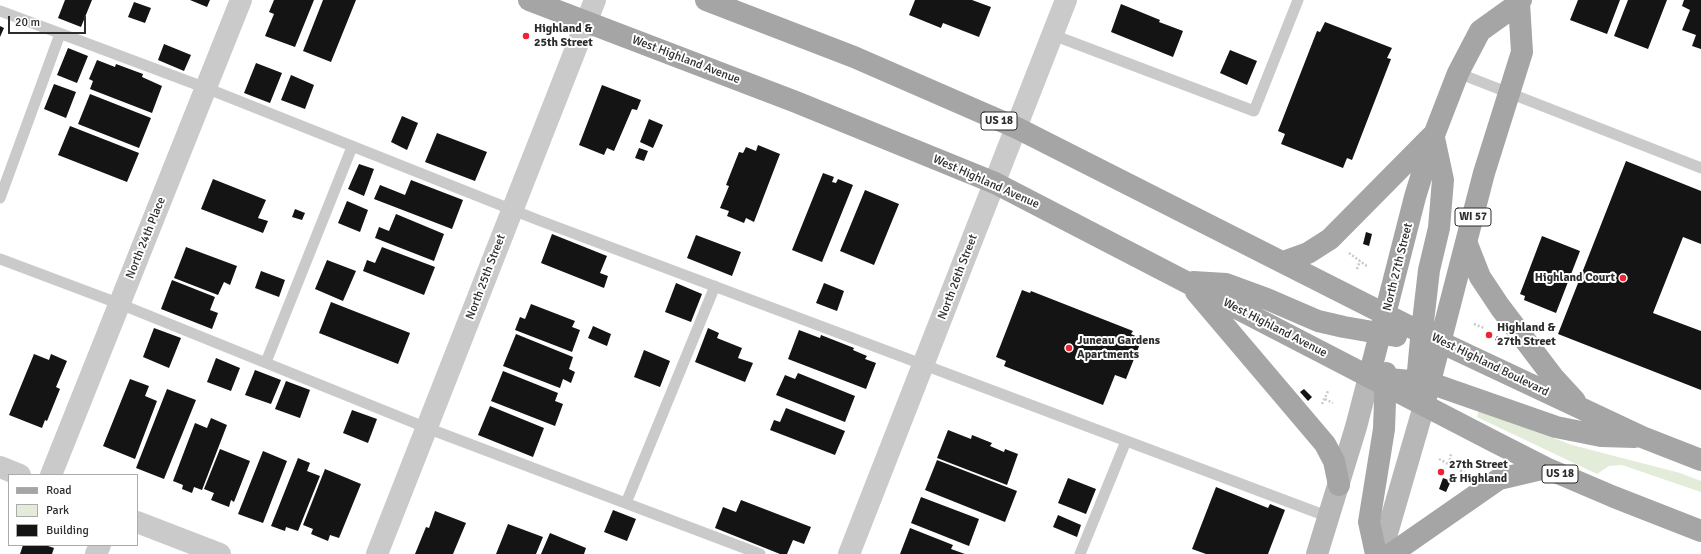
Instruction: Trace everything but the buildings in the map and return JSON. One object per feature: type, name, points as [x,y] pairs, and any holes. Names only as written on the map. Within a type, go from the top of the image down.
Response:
[{"type":"main road","name":"West Highland Avenue","points":[[529,0],[796,102],[995,184],[1380,380],[1424,406]]},
{"type":"main road","name":"US 18","points":[[706,0],[854,57],[1017,128],[1283,262]]},
{"type":"main road","name":"North 27th Street","points":[[1317,554],[1338,485],[1380,380],[1386,328],[1416,197],[1434,135],[1458,73],[1480,31],[1520,2]]},
{"type":"main road","name":"North 27th Street","points":[[1380,554],[1424,406],[1423,383],[1427,338],[1467,244],[1484,173],[1508,92],[1522,52],[1520,2]]},
{"type":"main road","name":"WI 57","points":[[1283,262],[1308,253],[1330,239],[1434,135]]},
{"type":"main road","points":[[1427,338],[1429,270],[1439,228],[1443,180],[1434,135]]},
{"type":"main road","points":[[1467,244],[1480,277],[1500,307],[1553,377],[1583,409]]},
{"type":"main road","name":"West Highland Boulevard","points":[[1283,262],[1386,328],[1427,338],[1642,437],[1701,460]]},
{"type":"main road","points":[[1187,282],[1226,284],[1267,299],[1318,321],[1386,328]]},
{"type":"main road","points":[[1187,282],[1325,444],[1334,461],[1338,485]]},
{"type":"main road","points":[[1376,554],[1369,522],[1384,429],[1380,380],[1423,383],[1556,427],[1601,436],[1642,437]]},
{"type":"main road","name":"US 18","points":[[1424,406],[1546,468],[1614,497],[1701,531]]},
{"type":"main road","points":[[1391,554],[1499,479],[1546,468]]},
{"type":"street","name":"North 24th Place","points":[[51,474],[241,0]]},
{"type":"street","name":"North 25th Street","points":[[377,554],[595,0]]},
{"type":"street","name":"North 26th Street","points":[[849,554],[1066,0]]},
{"type":"street","points":[[0,467],[18,474]]},
{"type":"street","points":[[138,522],[220,554]]},
{"type":"lane","points":[[1053,35],[1254,110],[1298,0]]},
{"type":"lane","points":[[0,11],[206,88],[512,210],[1329,517]]},
{"type":"lane","points":[[0,198],[60,34]]},
{"type":"lane","points":[[1458,73],[1701,168]]},
{"type":"lane","points":[[266,362],[352,147]]},
{"type":"lane","points":[[0,258],[266,362],[427,428],[760,554]]},
{"type":"lane","points":[[626,503],[715,286]]},
{"type":"lane","points":[[1080,554],[1126,440]]},
{"type":"path","points":[[1344,250],[1368,267]]},
{"type":"path","points":[[1358,269],[1360,262]]},
{"type":"path","points":[[1474,324],[1484,328]]},
{"type":"path","points":[[1325,399],[1333,403]]},
{"type":"path","points":[[1449,464],[1451,454]]},
{"type":"path","points":[[1440,459],[1468,474]]},
{"type":"green space","points":[[1479,410],[1572,445],[1680,473],[1701,481],[1701,492],[1622,465],[1609,466],[1597,474],[1477,417]]},
{"type":"place","name":"Highland & 25th Street","points":[[526,36]]},
{"type":"place","name":"Highland Court","points":[[1623,278]]},
{"type":"place","name":"Highland & 27th Street","points":[[1489,335]]},
{"type":"place","name":"Juneau Gardens Apartments","points":[[1069,348]]},
{"type":"place","name":"27th Street & Highland","points":[[1441,472]]}]
